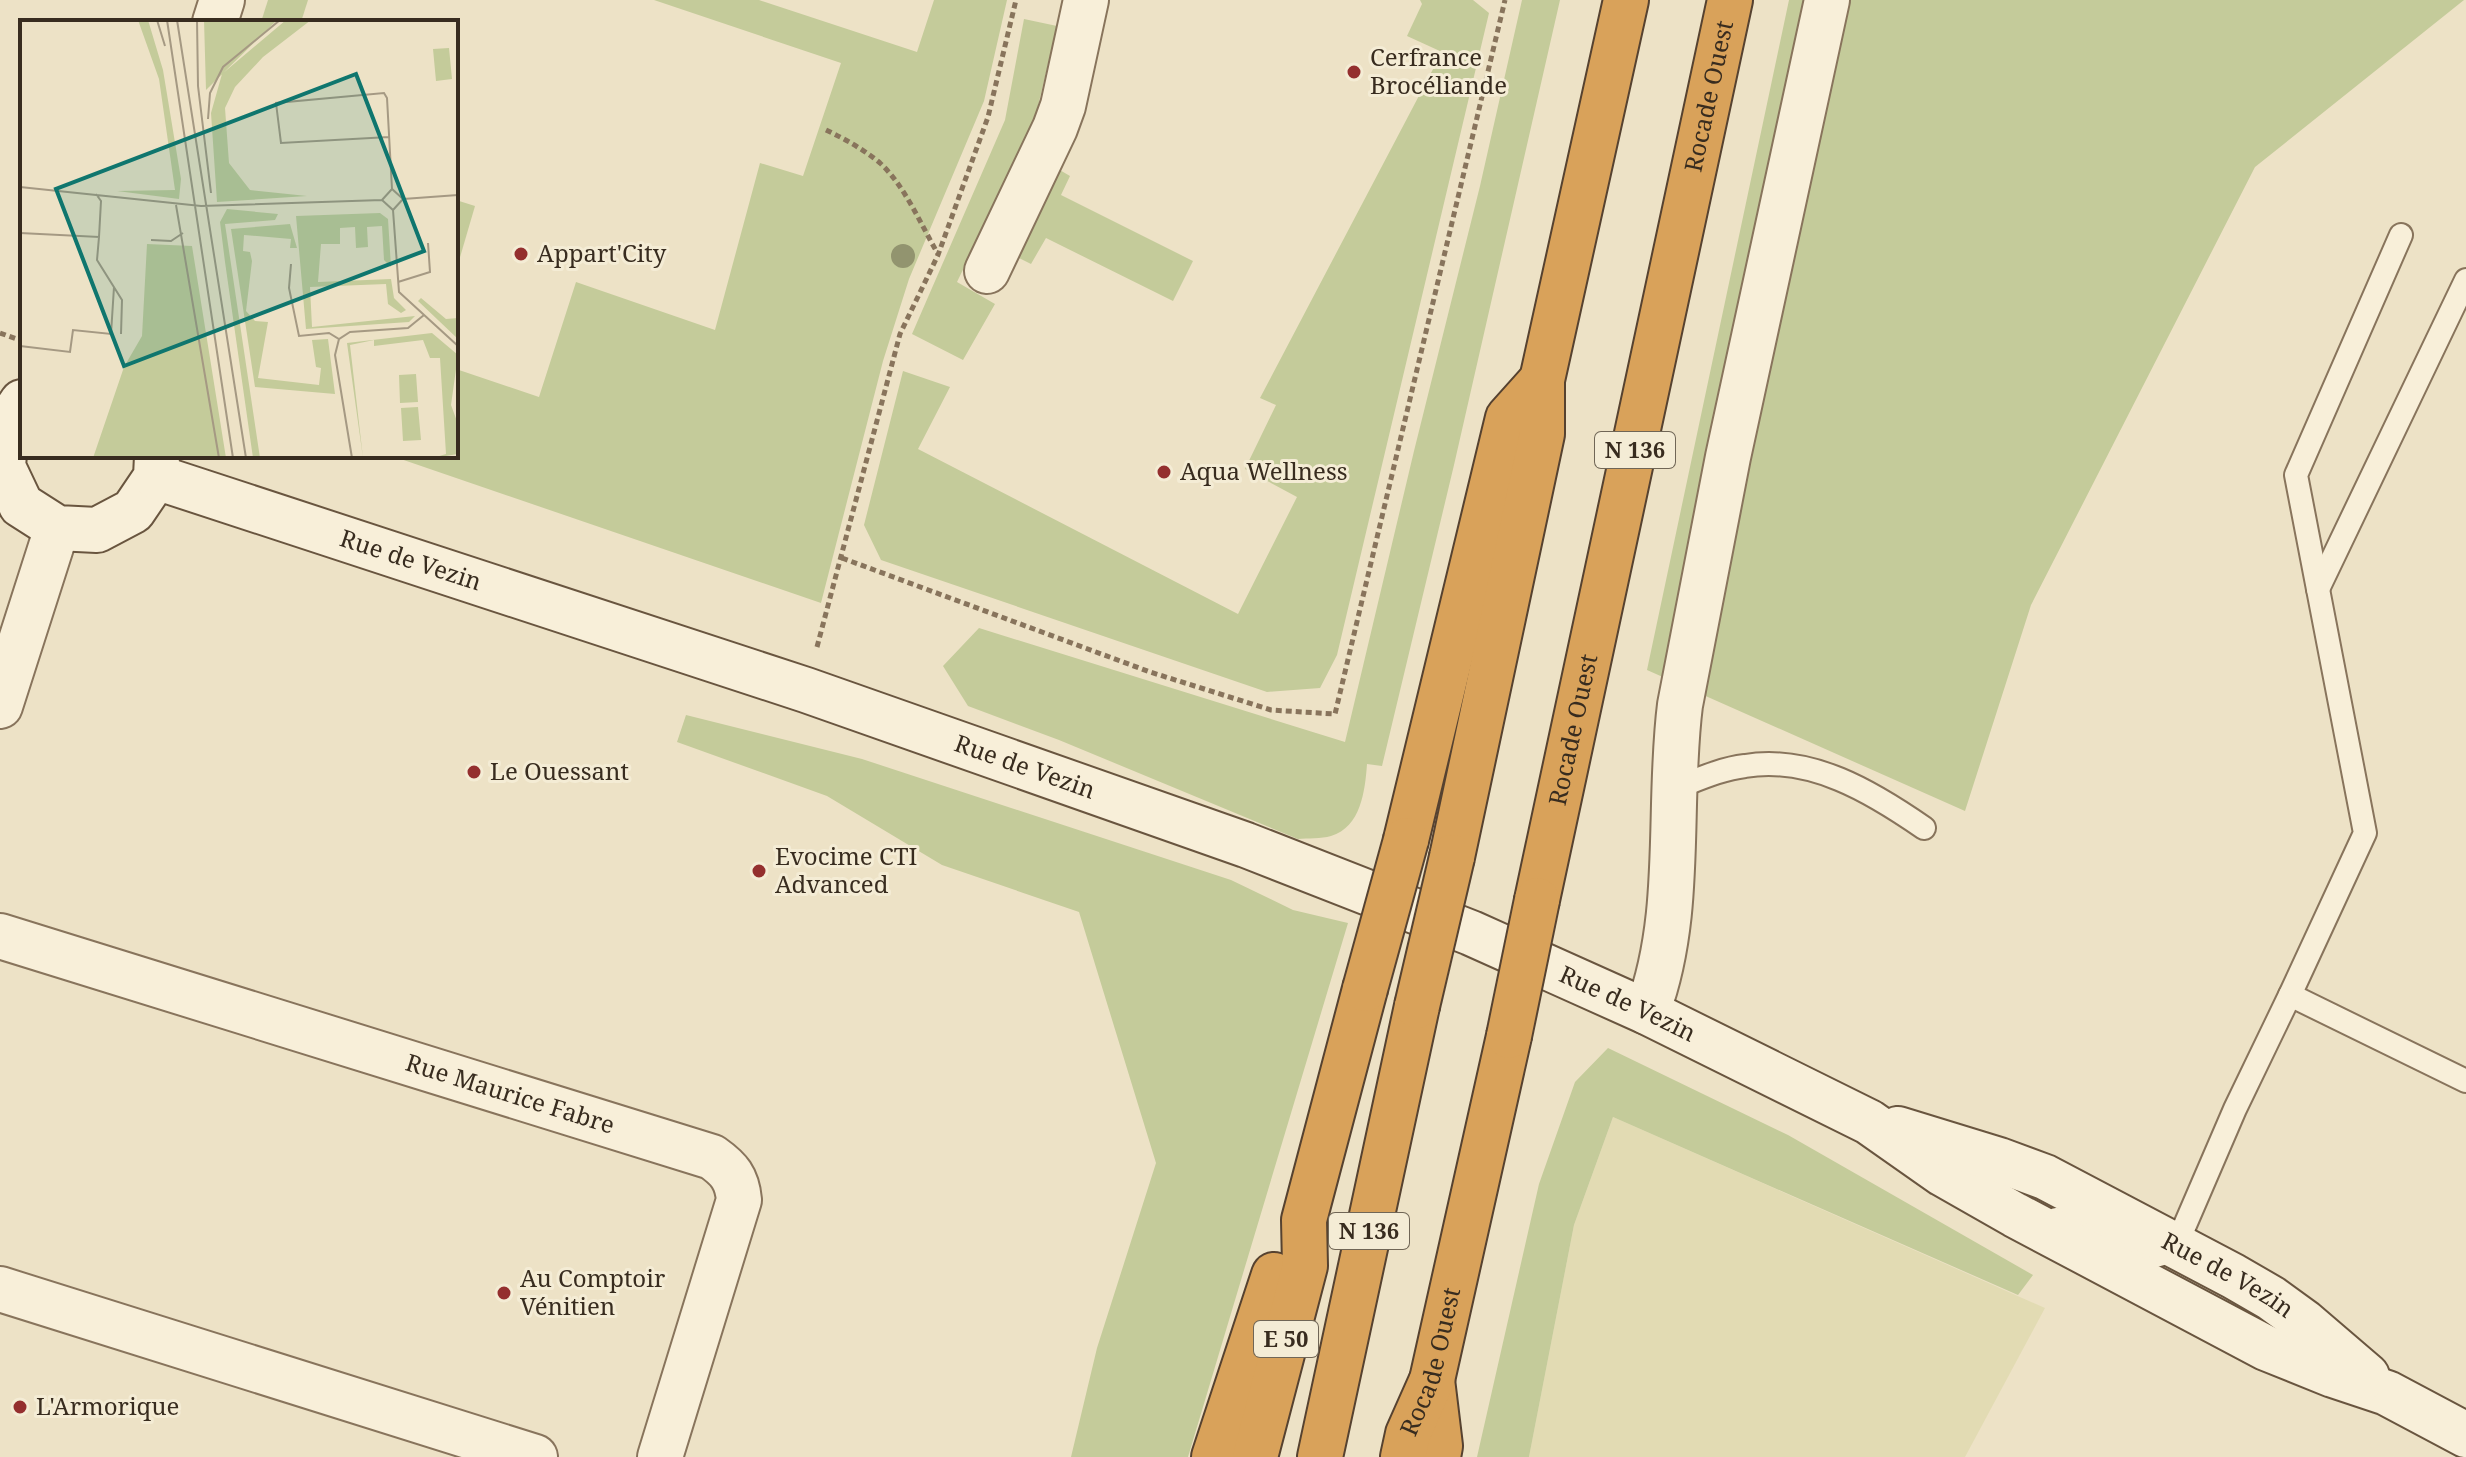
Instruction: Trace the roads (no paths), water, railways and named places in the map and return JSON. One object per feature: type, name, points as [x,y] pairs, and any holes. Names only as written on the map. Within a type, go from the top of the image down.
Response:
[{"type":"highway","name":"N 136","points":[[1320,1457],[1542,434],[1542,380],[1626,0]]},
{"type":"highway","name":"Rocade Ouest","points":[[1403,1457],[1408,1434],[1432,1380],[1509,1036],[1730,0]]},
{"type":"highway","points":[[1214,1457],[1280,1258],[1304,1220],[1406,840],[1508,418],[1542,380]]},
{"type":"highway","name":"E 50","points":[[1255,1457],[1305,1266],[1304,1220]]},
{"type":"highway","points":[[1432,1380],[1440,1446],[1438,1457]]},
{"type":"main road","points":[[216,20],[222,0]]},
{"type":"main road","points":[[987,271],[1063,106],[1086,0]]},
{"type":"main road","points":[[1647,1012],[1656,988],[1668,931],[1675,747],[1683,690],[1728,457],[1827,0]]},
{"type":"main road","points":[[9,417],[3,467],[21,505],[57,528],[97,530],[133,511],[156,466]]},
{"type":"main road","name":"Rue de Vezin","points":[[156,466],[1260,850],[1471,933],[1647,1012],[1869,1122],[1943,1174],[2015,1215],[2181,1275],[2271,1298],[2387,1393]]},
{"type":"main road","points":[[0,706],[57,528]]},
{"type":"main road","name":"Rue Maurice Fabre","points":[[0,936],[712,1157],[725,1166],[734,1175],[739,1200],[660,1457]]},
{"type":"main road","name":"Rue de Vezin","points":[[1869,1122],[1999,1160],[2045,1177],[2181,1275],[2266,1348],[2387,1393],[2466,1435]]},
{"type":"main road","points":[[0,1289],[535,1457]]},
{"type":"lane","points":[[2181,1275],[2235,1109],[2365,833],[2296,475],[2401,235]]},
{"type":"lane","points":[[2318,589],[2466,280]]},
{"type":"lane","points":[[1673,789],[1713,773],[1746,765],[1784,765],[1827,773],[1890,804],[1924,828]]},
{"type":"lane","points":[[2290,995],[2466,1081]]},
{"type":"lane","points":[[2015,1215],[2062,1219],[2091,1229],[2138,1256],[2155,1258],[2166,1254],[2181,1275]]},
{"type":"place","name":"Cerfrance Brocéliande","points":[[1354,72]]},
{"type":"place","name":"Appart'City","points":[[521,254]]},
{"type":"place","name":"Aqua Wellness","points":[[1164,472]]},
{"type":"place","name":"Le Ouessant","points":[[474,772]]},
{"type":"place","name":"Evocime CTI Advanced","points":[[759,871]]},
{"type":"place","name":"Au Comptoir Vénitien","points":[[504,1293]]},
{"type":"place","name":"L'Armorique","points":[[20,1407]]}]
